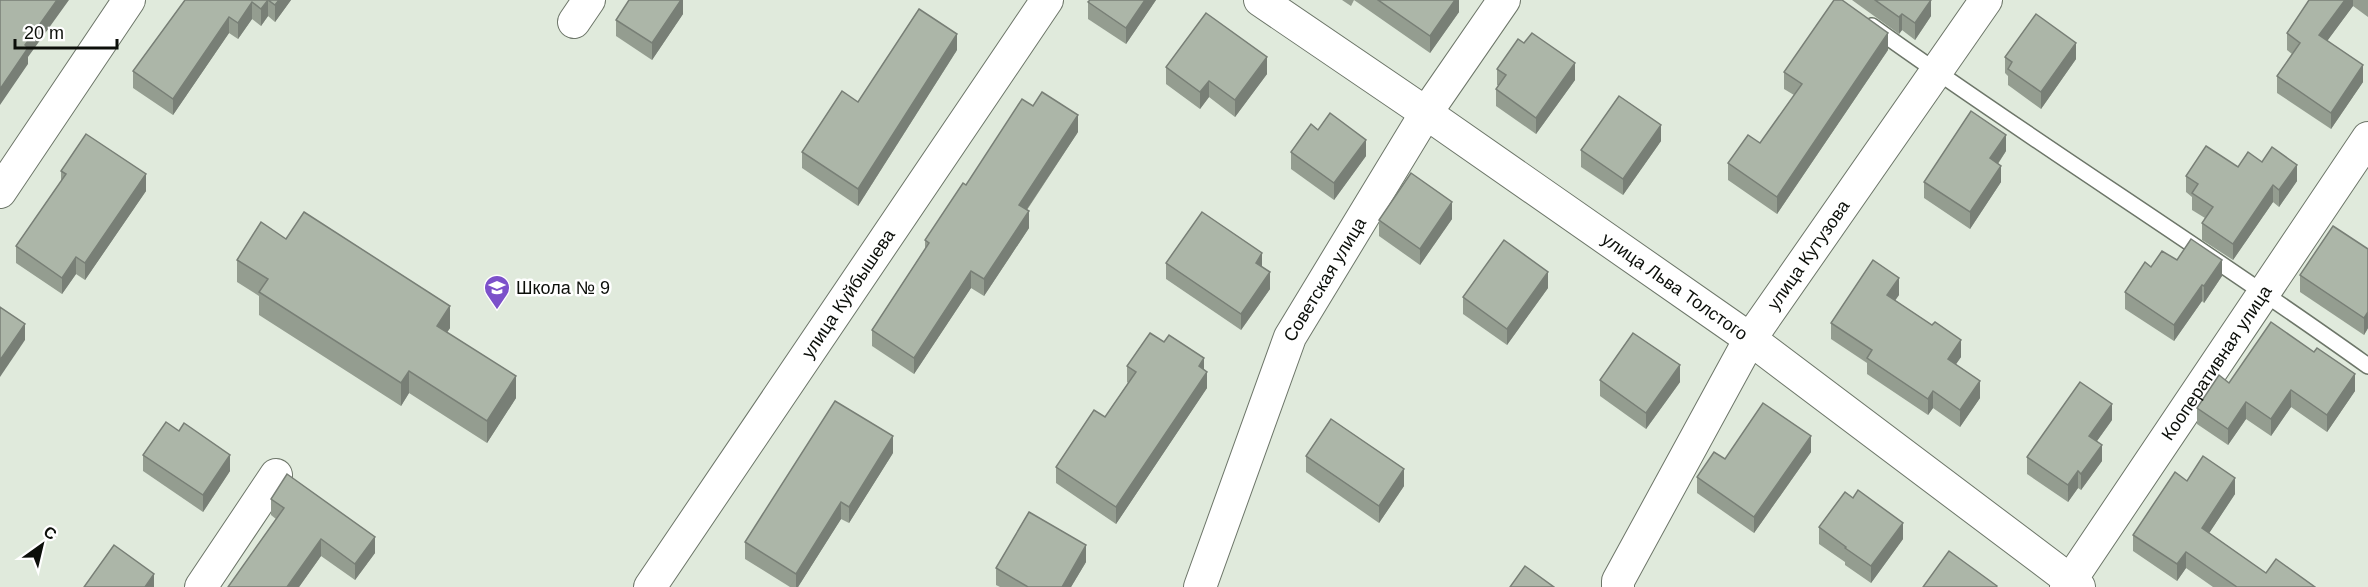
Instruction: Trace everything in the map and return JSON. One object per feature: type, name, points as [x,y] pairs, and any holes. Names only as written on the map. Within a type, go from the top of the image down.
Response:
[{"type":"street","points":[[0,192],[129,0]]},
{"type":"street","name":"улица Куйбышева","points":[[650,587],[1047,0]]},
{"type":"street","name":"улица Льва Толстого","points":[[1260,0],[1750,339],[2072,585]]},
{"type":"street","name":"Советская улица","points":[[1200,587],[1290,337],[1426,113],[1504,0]]},
{"type":"street","name":"улица Кутузова","points":[[1618,587],[1618,581],[1750,339],[1986,0]]},
{"type":"street","name":"Кооперативная улица","points":[[2072,585],[2368,138]]},
{"type":"street","points":[[201,587],[276,475]]},
{"type":"lane","points":[[1863,20],[1936,72],[2265,292],[2368,366]]},
{"type":"building","points":[[0,0],[57,0],[25,45],[28,48],[0,89]]},
{"type":"building","points":[[185,0],[268,0],[261,9],[252,2],[238,23],[229,17],[173,99],[133,71]]},
{"type":"building","points":[[268,0],[279,0],[275,5]]},
{"type":"building","points":[[629,0],[681,0],[652,43],[616,20]]},
{"type":"building","points":[[1090,0],[1145,0],[1126,28],[1088,2]]},
{"type":"building","points":[[1378,0],[1455,0],[1430,36]]},
{"type":"building","points":[[1834,0],[1842,0],[1888,33],[1777,197],[1728,163],[1748,135],[1760,143],[1802,84],[1784,72]]},
{"type":"building","points":[[1875,0],[1931,0],[1915,23],[1902,14],[1899,17]]},
{"type":"building","points":[[2309,0],[2345,0],[2319,35],[2363,65],[2331,113],[2277,76],[2300,43],[2287,33]]},
{"type":"building","points":[[919,9],[957,34],[858,189],[802,152],[842,91],[858,102]]},
{"type":"building","points":[[1206,13],[1267,57],[1235,100],[1209,81],[1200,92],[1166,67]]},
{"type":"building","points":[[2036,14],[2076,43],[2041,92],[2008,69],[2012,62],[2005,57]]},
{"type":"building","points":[[1532,33],[1575,63],[1536,118],[1496,89],[1506,75],[1497,69],[1518,39],[1524,43]]},
{"type":"building","points":[[1042,92],[1078,115],[1019,205],[1029,211],[984,279],[971,271],[914,358],[872,330],[929,243],[925,240],[963,183],[966,185],[1022,99],[1033,106]]},
{"type":"building","points":[[1619,96],[1661,125],[1623,179],[1581,150]]},
{"type":"building","points":[[1971,111],[2006,135],[1990,158],[2001,166],[1970,212],[1924,182]]},
{"type":"building","points":[[1330,113],[1366,140],[1334,183],[1291,152],[1311,124],[1318,130]]},
{"type":"building","points":[[86,134],[146,174],[85,263],[76,257],[62,278],[16,246],[66,174],[61,171]]},
{"type":"building","points":[[2206,146],[2238,167],[2248,152],[2262,162],[2272,147],[2297,165],[2279,190],[2273,185],[2233,244],[2202,223],[2213,207],[2192,193],[2198,184],[2186,176]]},
{"type":"building","points":[[1411,173],[1452,202],[1420,249],[1379,220]]},
{"type":"building","points":[[304,212],[450,306],[437,326],[516,376],[487,421],[409,371],[401,383],[259,292],[268,279],[237,260],[261,222],[286,239]]},
{"type":"building","points":[[1202,212],[1262,253],[1256,263],[1270,272],[1241,314],[1166,263]]},
{"type":"building","points":[[2333,226],[2368,249],[2368,312],[2364,318],[2300,275]]},
{"type":"building","points":[[2191,239],[2222,260],[2174,325],[2125,292],[2145,262],[2151,267],[2162,251],[2177,260]]},
{"type":"building","points":[[1504,240],[1548,272],[1507,329],[1463,297]]},
{"type":"building","points":[[1873,260],[1899,278],[1887,295],[1932,325],[1935,322],[1961,340],[1948,359],[1980,381],[1960,410],[1933,391],[1928,399],[1867,358],[1872,350],[1831,323]]},
{"type":"building","points":[[0,307],[25,324],[0,360]]},
{"type":"building","points":[[2271,322],[2314,352],[2317,348],[2355,374],[2327,415],[2291,390],[2271,419],[2246,402],[2228,429],[2197,408],[2219,375],[2229,383]]},
{"type":"building","points":[[1150,333],[1164,342],[1169,335],[1204,358],[1199,366],[1207,372],[1116,507],[1056,467],[1094,410],[1105,417],[1136,372],[1127,366]]},
{"type":"building","points":[[1633,333],[1680,365],[1646,413],[1600,380]]},
{"type":"building","points":[[2080,382],[2112,404],[2089,436],[2102,445],[2081,474],[2078,471],[2068,485],[2027,457]]},
{"type":"building","points":[[835,401],[893,436],[849,507],[841,502],[796,574],[745,542]]},
{"type":"building","points":[[1763,403],[1811,436],[1754,517],[1697,477],[1714,452],[1725,459]]},
{"type":"building","points":[[1331,419],[1404,469],[1379,506],[1306,456]]},
{"type":"building","points":[[166,422],[179,431],[184,423],[230,455],[203,495],[143,455]]},
{"type":"building","points":[[2203,456],[2235,478],[2202,528],[2266,573],[2276,559],[2315,587],[2237,587],[2186,552],[2177,564],[2133,535],[2175,472],[2187,481]]},
{"type":"building","points":[[287,474],[375,537],[355,564],[321,539],[287,587],[228,587],[284,508],[271,499]]},
{"type":"building","points":[[1858,490],[1903,523],[1871,566],[1819,527],[1845,492],[1853,498]]},
{"type":"building","points":[[1029,512],[1086,545],[1062,587],[1028,587],[996,568]]},
{"type":"building","points":[[114,545],[154,574],[145,587],[84,587]]},
{"type":"building","points":[[1949,551],[1997,586],[1923,587]]},
{"type":"building","points":[[1525,566],[1554,587],[1510,587]]},
{"type":"place","name":"Школа № 9","points":[[497,311]]}]
